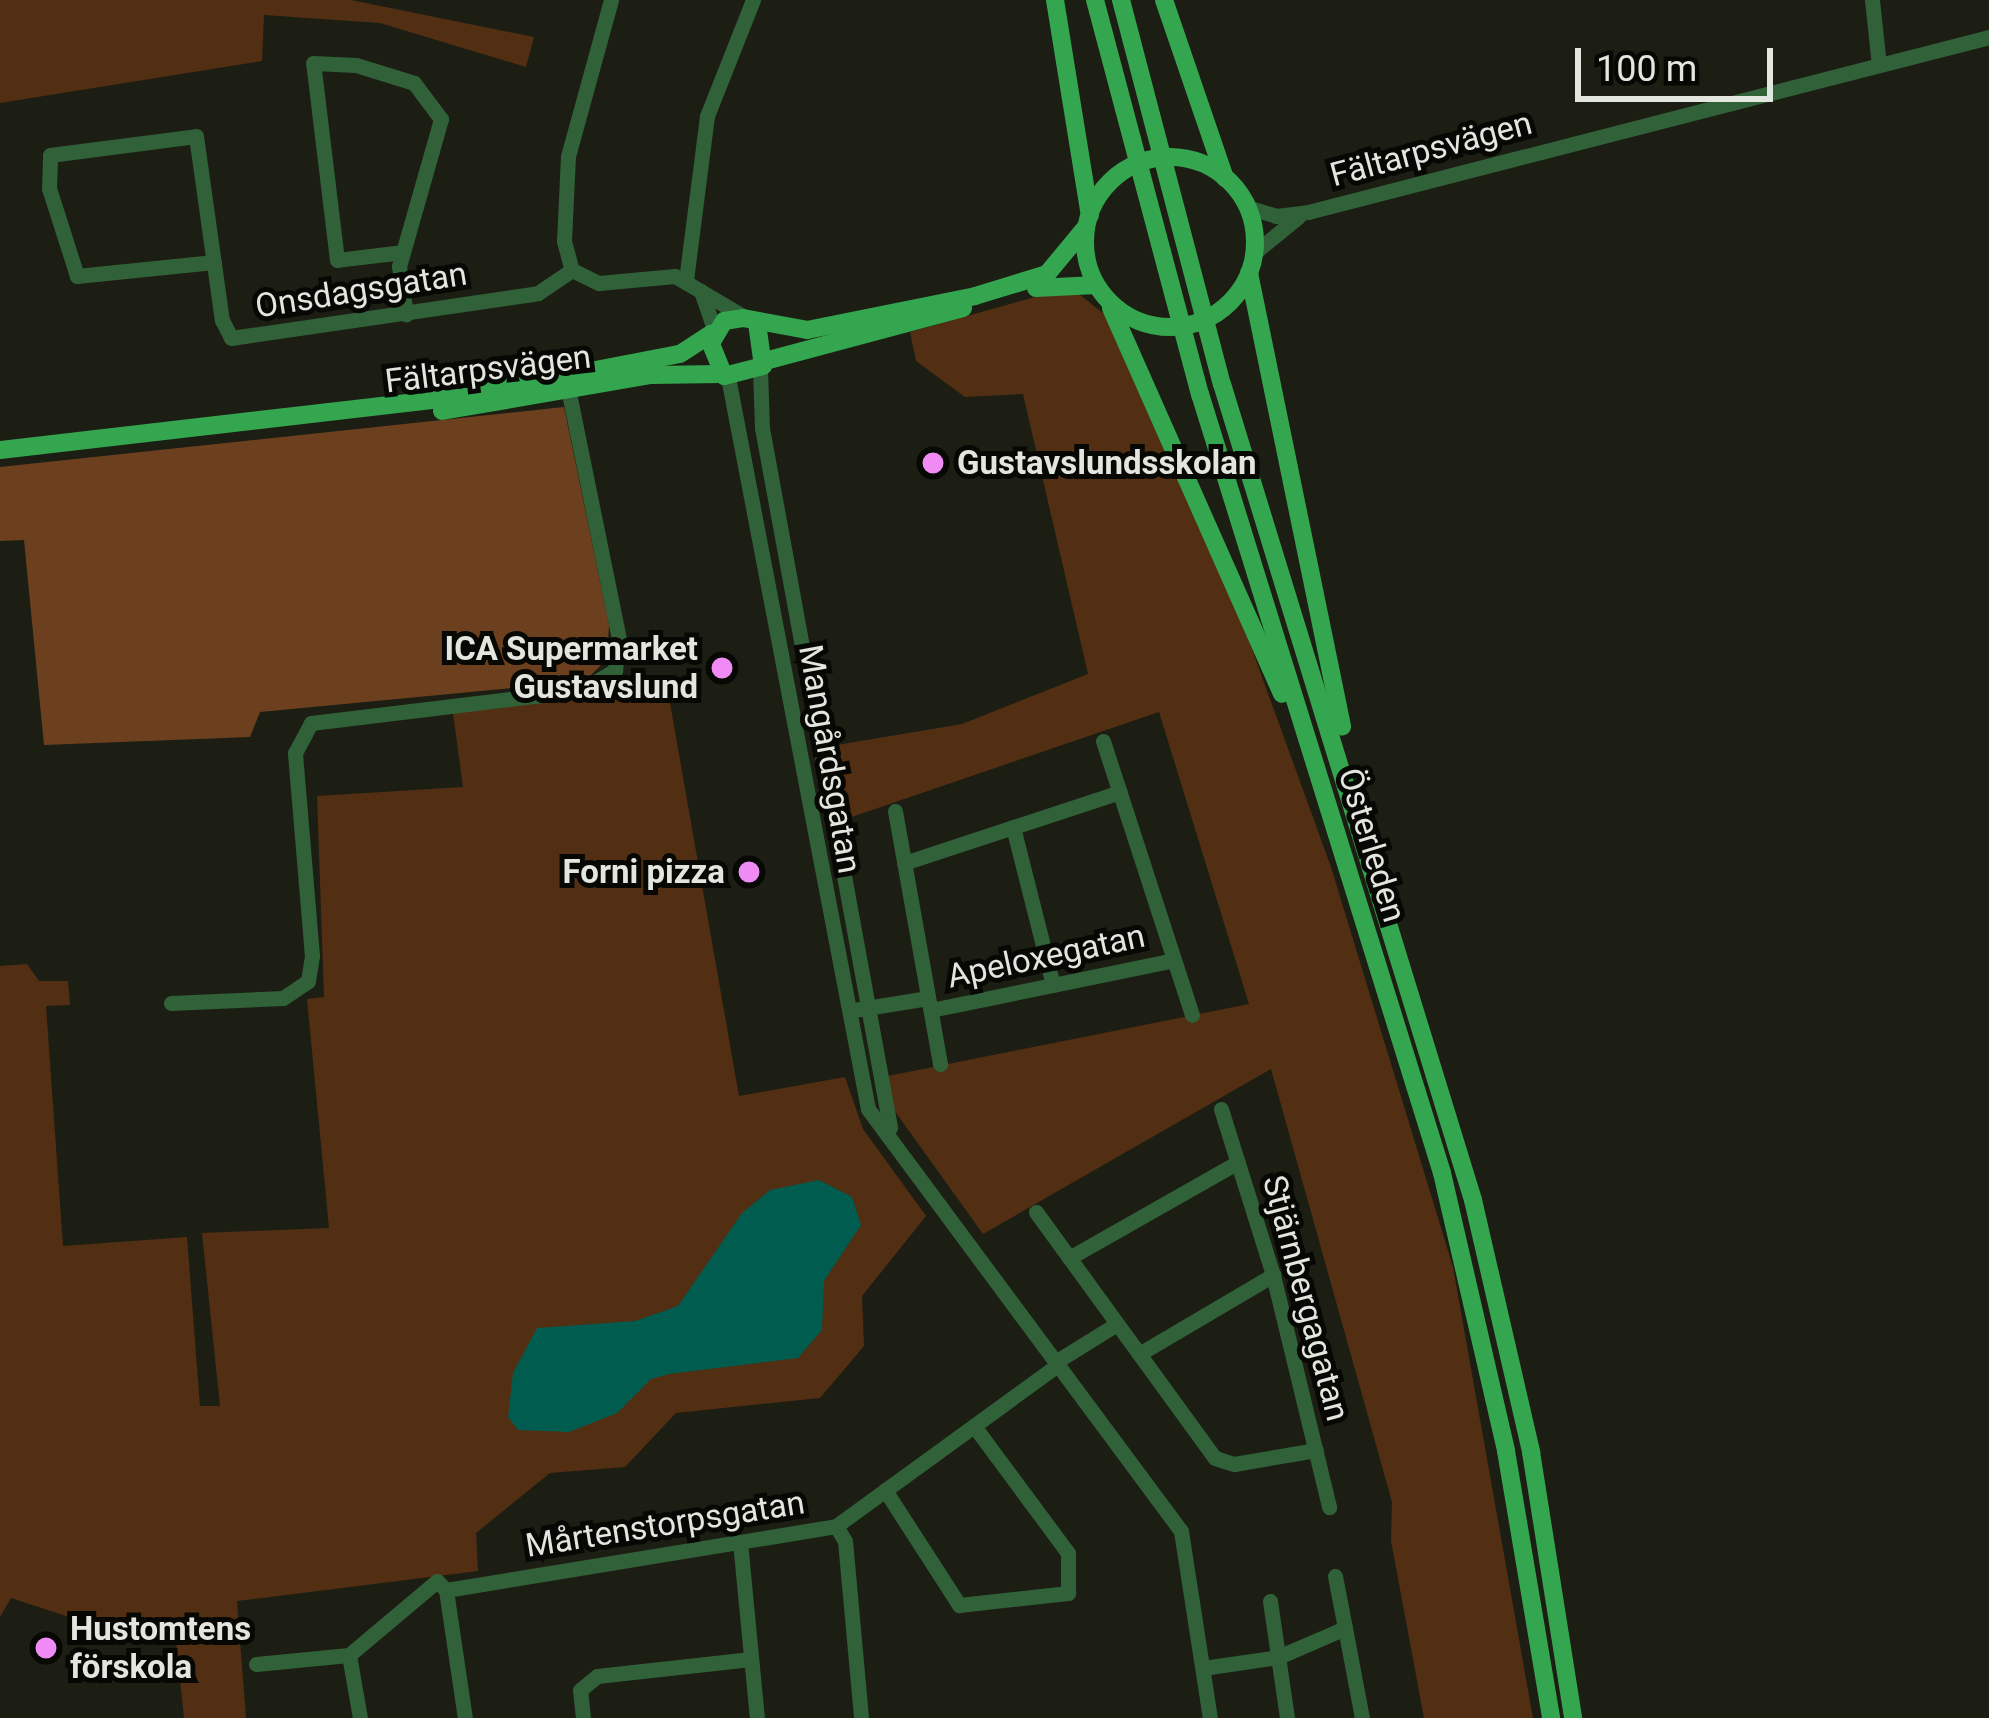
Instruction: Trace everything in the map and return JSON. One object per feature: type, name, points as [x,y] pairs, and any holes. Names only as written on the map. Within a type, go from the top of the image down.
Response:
[{"type":"main road","points":[[1055,0],[1099,289],[1319,775]]},
{"type":"main road","name":"Österleden","points":[[1095,0],[1200,394],[1442,1173],[1506,1451],[1551,1718]]},
{"type":"main road","name":"Österleden","points":[[1121,0],[1222,384],[1442,1083],[1517,1380],[1573,1718]]},
{"type":"main road","points":[[1164,0],[1225,178],[1246,206],[1254,253],[1249,273],[1221,310],[1164,327],[1119,311],[1099,289],[1051,284],[762,366],[753,321],[807,331],[1022,283],[1060,263],[1121,173],[1150,160],[1181,159],[1225,178]]},
{"type":"main road","points":[[1249,273],[1358,808]]},
{"type":"main road","name":"Fältarpsvägen","points":[[333,415],[680,354],[712,331],[753,321]]},
{"type":"main road","points":[[712,331],[724,376]]},
{"type":"main road","name":"Fältarpsvägen","points":[[0,450],[569,393],[651,375],[724,376],[762,366]]},
{"type":"street","points":[[611,0],[568,156],[564,242],[572,271],[592,283],[693,284],[753,321]]},
{"type":"street","points":[[712,331],[693,284],[707,116],[753,0]]},
{"type":"street","points":[[1872,0],[1879,65]]},
{"type":"street","name":"Fältarpsvägen","points":[[1246,206],[1276,216],[1308,212],[1989,38]]},
{"type":"street","points":[[403,252],[337,260],[313,63],[356,65],[414,82],[441,119],[403,252],[406,314]]},
{"type":"street","name":"Onsdagsgatan","points":[[214,262],[77,276],[49,188],[50,155],[196,136],[214,262],[231,338],[538,293],[572,271]]},
{"type":"street","name":"Fältarpsvägen","points":[[1254,253],[1308,212]]},
{"type":"street","name":"Mangårdsgatan","points":[[762,366],[757,398],[864,1009],[896,1141]]},
{"type":"street","points":[[171,1003],[283,998],[308,981],[312,956],[295,753],[311,723],[582,690],[616,667],[607,565],[569,393],[598,371]]},
{"type":"street","name":"Mangårdsgatan","points":[[724,376],[740,413],[845,1012],[868,1109],[1180,1532],[1210,1718]]},
{"type":"street","name":"Apeloxegatan","points":[[1103,741],[1192,1015]]},
{"type":"street","points":[[904,863],[1120,791]]},
{"type":"street","points":[[895,811],[940,1064]]},
{"type":"street","points":[[1013,827],[1053,985]]},
{"type":"street","name":"Apeloxegatan","points":[[845,1012],[1053,985],[1174,960]]},
{"type":"street","name":"Stjärnbergagatan","points":[[1221,1109],[1273,1275],[1330,1507]]},
{"type":"street","name":"Stjärnbergagatan","points":[[1070,1258],[1238,1162]]},
{"type":"street","name":"Stjärnbergagatan","points":[[1036,1212],[1215,1458],[1234,1464],[1316,1450]]},
{"type":"street","points":[[1139,1354],[1273,1275]]},
{"type":"street","points":[[1058,1363],[1117,1324]]},
{"type":"street","name":"Mårtenstorpsgatan","points":[[442,1585],[836,1526],[1058,1363]]},
{"type":"street","points":[[885,1490],[959,1605],[1068,1593],[1068,1553],[974,1426]]},
{"type":"street","points":[[836,1526],[845,1541],[861,1718]]},
{"type":"street","points":[[740,1542],[757,1718]]},
{"type":"street","points":[[1335,1576],[1362,1718]]},
{"type":"street","points":[[256,1664],[349,1655],[442,1585],[465,1718]]},
{"type":"street","points":[[1270,1601],[1287,1718]]},
{"type":"street","points":[[1203,1668],[1278,1657],[1345,1628]]},
{"type":"street","points":[[349,1655],[359,1718]]},
{"type":"street","points":[[584,1718],[580,1690],[597,1676],[751,1659]]},
{"type":"shaded area","points":[[0,0],[351,0],[534,37],[526,67],[380,23],[264,15],[262,61],[0,103]]},
{"type":"shaded area","points":[[1070,287],[1113,321],[1249,641],[1331,867],[1453,1267],[1533,1718],[1424,1718],[1391,1541],[1392,1502],[1271,1069],[983,1234],[894,1110],[883,1077],[1249,1004],[1159,712],[837,822],[825,747],[962,724],[1088,674],[1023,394],[965,397],[916,361],[910,332]]},
{"type":"shaded area","points":[[564,407],[609,625],[607,659],[585,681],[260,712],[250,737],[44,745],[24,540],[0,541],[0,467]]},
{"type":"shaded area","points":[[667,686],[739,1096],[845,1077],[863,1129],[926,1216],[862,1296],[864,1346],[820,1398],[676,1413],[625,1467],[550,1473],[476,1533],[478,1571],[237,1601],[246,1718],[184,1718],[174,1622],[72,1618],[11,1598],[0,1617],[0,966],[27,964],[39,981],[68,981],[70,1005],[46,1006],[63,1246],[187,1237],[200,1406],[220,1406],[202,1233],[329,1228],[307,999],[324,997],[317,796],[463,787],[452,706]]},
{"type":"water","points":[[819,1180],[852,1197],[861,1225],[824,1281],[822,1330],[798,1358],[669,1374],[651,1379],[617,1413],[569,1432],[518,1430],[508,1417],[513,1373],[537,1328],[635,1321],[678,1306],[742,1213],[770,1190]]},
{"type":"place","name":"Gustavslundsskolan","points":[[933,463]]},
{"type":"place","name":"ICA Supermarket Gustavslund","points":[[722,668]]},
{"type":"place","name":"Forni pizza","points":[[749,872]]},
{"type":"place","name":"Hustomtens förskola","points":[[46,1648]]}]
